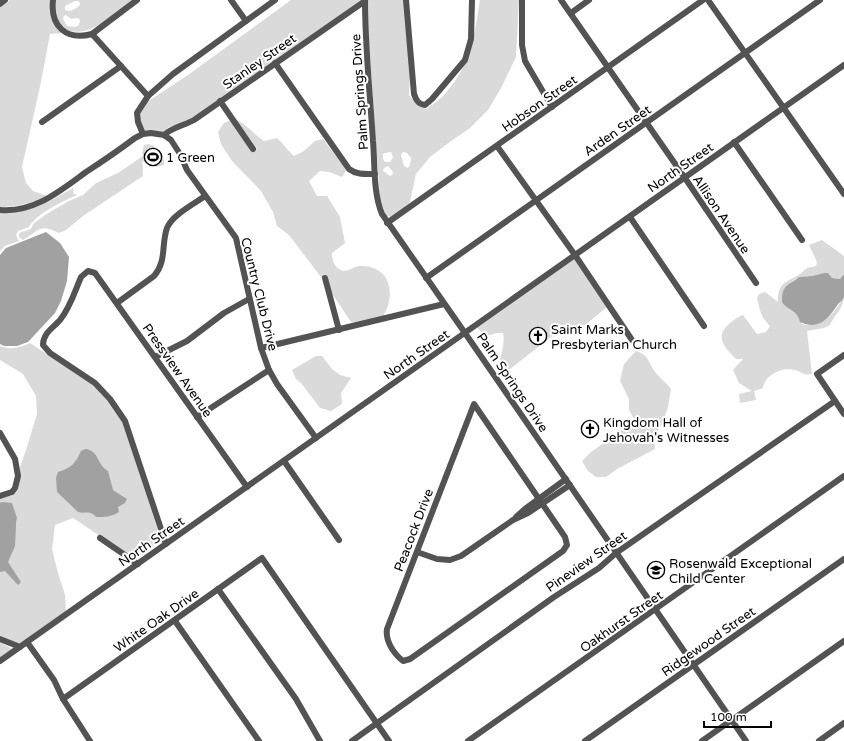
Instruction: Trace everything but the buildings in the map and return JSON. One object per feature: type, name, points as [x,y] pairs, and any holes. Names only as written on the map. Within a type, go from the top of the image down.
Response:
[{"type":"street","points":[[0,4],[5,0]]},
{"type":"street","points":[[53,0],[54,17],[58,27],[64,32],[84,36],[92,34],[138,0]]},
{"type":"street","points":[[231,0],[246,21]]},
{"type":"street","points":[[143,134],[136,113],[148,96],[172,74],[275,0]]},
{"type":"street","name":"Stanley Street","points":[[164,135],[171,130],[194,120],[365,0]]},
{"type":"street","name":"Palm Springs Drive","points":[[365,0],[378,205],[388,223],[466,333],[746,741]]},
{"type":"street","points":[[406,0],[414,94],[416,100],[423,105],[428,104],[465,60],[470,39],[472,0]]},
{"type":"street","points":[[522,0],[522,45],[525,61],[552,107]]},
{"type":"street","name":"Allison Avenue","points":[[561,0],[756,283]]},
{"type":"street","points":[[571,13],[589,0]]},
{"type":"street","name":"Hobson Street","points":[[388,223],[703,0]]},
{"type":"street","points":[[708,0],[844,194]]},
{"type":"street","name":"Arden Street","points":[[426,278],[820,0]]},
{"type":"street","points":[[92,34],[148,96]]},
{"type":"street","points":[[275,63],[349,169],[354,173],[375,174]]},
{"type":"street","name":"North Street","points":[[0,661],[844,65]]},
{"type":"street","points":[[42,122],[121,66]]},
{"type":"street","points":[[220,101],[254,149]]},
{"type":"street","points":[[0,210],[15,210],[31,206],[49,198],[143,134],[152,133],[164,135]]},
{"type":"street","name":"Country Club Drive","points":[[164,135],[171,140],[180,154],[187,170],[236,238],[261,348],[269,370],[277,384],[316,438]]},
{"type":"street","points":[[734,142],[802,240]]},
{"type":"street","points":[[497,146],[575,255],[632,340]]},
{"type":"street","points":[[117,303],[154,276],[159,270],[162,264],[166,229],[169,224],[175,217],[205,196]]},
{"type":"street","points":[[630,217],[704,326]]},
{"type":"street","name":"Pressview Avenue","points":[[166,544],[125,421],[110,398],[95,383],[50,353],[43,345],[45,335],[61,319],[67,310],[81,277],[88,271],[95,273],[247,487]]},
{"type":"street","points":[[325,278],[338,330]]},
{"type":"street","points":[[155,357],[187,341],[224,314],[249,299]]},
{"type":"street","points":[[261,348],[444,304]]},
{"type":"street","points":[[844,355],[817,374],[844,414]]},
{"type":"street","points":[[197,417],[269,370]]},
{"type":"street","name":"Pineview Street","points":[[352,741],[554,597],[599,568],[616,553],[835,400]]},
{"type":"street","name":"Peacock Drive","points":[[474,404],[540,501],[566,537],[567,545],[563,551],[410,659],[403,660],[393,649],[386,636],[386,629],[474,404]]},
{"type":"street","points":[[0,434],[12,452],[17,467],[17,483],[12,492],[0,496]]},
{"type":"street","points":[[284,461],[339,540]]},
{"type":"street","name":"Oakhurst Street","points":[[468,741],[844,476]]},
{"type":"street","points":[[417,552],[437,559],[450,560],[461,556],[513,520],[528,513],[566,479]]},
{"type":"street","points":[[540,501],[570,485]]},
{"type":"street","points":[[100,538],[138,564]]},
{"type":"street","name":"White Oak Drive","points":[[63,699],[262,558],[377,724]]},
{"type":"street","name":"Ridgewood Street","points":[[585,741],[844,559]]},
{"type":"street","points":[[218,589],[296,699],[320,741]]},
{"type":"street","points":[[174,621],[259,741]]},
{"type":"street","points":[[0,639],[20,647]]},
{"type":"street","points":[[702,741],[844,641]]},
{"type":"street","points":[[27,642],[54,680],[63,699],[90,741]]},
{"type":"street","points":[[377,724],[389,741]]},
{"type":"street","points":[[819,741],[844,724]]},
{"type":"shaded area","points":[[10,0],[50,0],[52,19],[62,33],[50,34],[22,167],[26,183],[33,191],[47,196],[24,204],[0,207],[0,7]]},
{"type":"shaded area","points":[[55,0],[133,0],[109,19],[88,30],[77,32],[67,30],[59,23],[56,14]],"holes":[[[78,1],[80,5],[72,10],[65,10],[65,6]],[[66,15],[71,19],[78,18],[80,20],[79,25],[75,27],[67,26],[63,19]]]},
{"type":"shaded area","points":[[291,0],[361,0],[193,117],[181,124],[169,127],[163,132],[145,131],[140,122],[139,113],[147,102],[188,75]]},
{"type":"shaded area","points":[[367,0],[404,0],[410,73],[409,95],[415,103],[426,109],[443,96],[452,85],[465,63],[473,39],[480,0],[519,0],[516,57],[501,88],[488,110],[470,128],[430,157],[416,174],[410,202],[392,217],[386,216],[380,199]],"holes":[[[391,152],[393,157],[390,162],[385,162],[383,159],[383,154]],[[403,152],[407,153],[411,158],[408,168],[404,166],[401,155]],[[388,166],[393,172],[392,175],[390,176],[383,171],[384,168]]]},
{"type":"shaded area","points":[[231,120],[253,152],[257,149],[236,120],[264,141],[277,138],[294,156],[304,151],[315,141],[323,139],[346,171],[342,177],[329,172],[320,171],[309,181],[317,196],[327,196],[340,217],[345,243],[332,253],[333,261],[335,266],[344,271],[359,266],[364,266],[373,268],[384,275],[389,287],[390,296],[387,309],[383,316],[355,323],[351,322],[331,292],[327,275],[323,276],[324,281],[289,235],[277,226],[273,212],[261,191],[232,161],[221,144],[218,132],[224,123]]},
{"type":"shaded area","points":[[148,144],[158,149],[162,154],[164,165],[157,167],[144,160],[142,163],[143,176],[83,216],[66,230],[59,233],[43,228],[23,240],[19,237],[19,233],[31,229],[33,224],[45,215],[69,201],[83,195],[96,183],[118,173],[143,156],[142,153],[144,145]]},
{"type":"shaded area","points":[[73,188],[73,193],[77,195],[50,208],[37,217],[29,227],[18,231],[16,235],[19,241],[5,246],[0,251],[0,212],[32,209]]},
{"type":"shaded area","points":[[46,232],[60,243],[69,257],[67,281],[61,301],[55,313],[28,342],[17,346],[4,346],[0,344],[0,255],[6,248]]},
{"type":"shaded area","points":[[822,240],[844,256],[844,274],[842,278],[832,278],[828,273],[799,277],[785,287],[782,299],[787,307],[796,314],[802,324],[809,325],[822,322],[832,314],[844,296],[841,308],[830,325],[824,328],[807,331],[812,374],[805,374],[790,369],[774,373],[764,383],[763,388],[754,391],[756,400],[740,403],[739,394],[752,391],[739,383],[733,370],[743,359],[736,359],[728,351],[723,342],[722,333],[729,324],[743,315],[757,334],[766,332],[770,326],[760,310],[757,298],[759,294],[765,292],[778,302],[778,296],[782,285],[807,268],[816,266],[817,262],[809,245]]},
{"type":"shaded area","points":[[574,259],[607,307],[585,325],[570,327],[551,337],[510,369],[504,369],[500,360],[504,336],[503,333],[486,336],[477,328]]},
{"type":"shaded area","points":[[828,273],[832,278],[840,279],[844,274],[844,298],[823,322],[813,325],[800,322],[796,314],[782,302],[783,291],[799,277]]},
{"type":"shaded area","points":[[30,343],[94,385],[108,400],[124,424],[161,541],[137,558],[120,549],[73,518],[55,525],[52,549],[65,595],[66,611],[19,644],[0,636],[0,498],[17,490],[20,467],[37,414],[36,396],[23,374],[0,360],[0,346],[15,348]]},
{"type":"shaded area","points":[[636,351],[649,360],[655,372],[671,389],[668,407],[662,424],[654,435],[655,449],[617,469],[606,477],[596,477],[588,471],[582,461],[591,452],[635,421],[629,410],[629,399],[620,381],[624,364]]},
{"type":"shaded area","points":[[316,356],[322,356],[332,369],[340,375],[351,378],[341,393],[342,404],[331,411],[320,408],[301,383],[296,379],[292,370]]},
{"type":"shaded area","points":[[85,449],[93,452],[104,468],[108,471],[113,490],[127,499],[125,503],[118,507],[119,512],[116,514],[96,517],[90,513],[78,512],[57,492],[56,478],[58,472],[72,465],[81,451]]},
{"type":"shaded area","points":[[0,503],[12,503],[17,518],[15,546],[8,562],[21,582],[18,585],[5,571],[0,572]]},
{"type":"shaded area","points":[[0,642],[12,649],[0,658]]},
{"type":"place","name":"1 Green","points":[[153,157]]},
{"type":"place","name":"Saint Marks Presbyterian Church","points":[[538,336]]},
{"type":"place","name":"Kingdom Hall of Jehovah's Witnesses","points":[[590,429]]},
{"type":"place","name":"Rosenwald Exceptional Child Center","points":[[656,570]]}]
